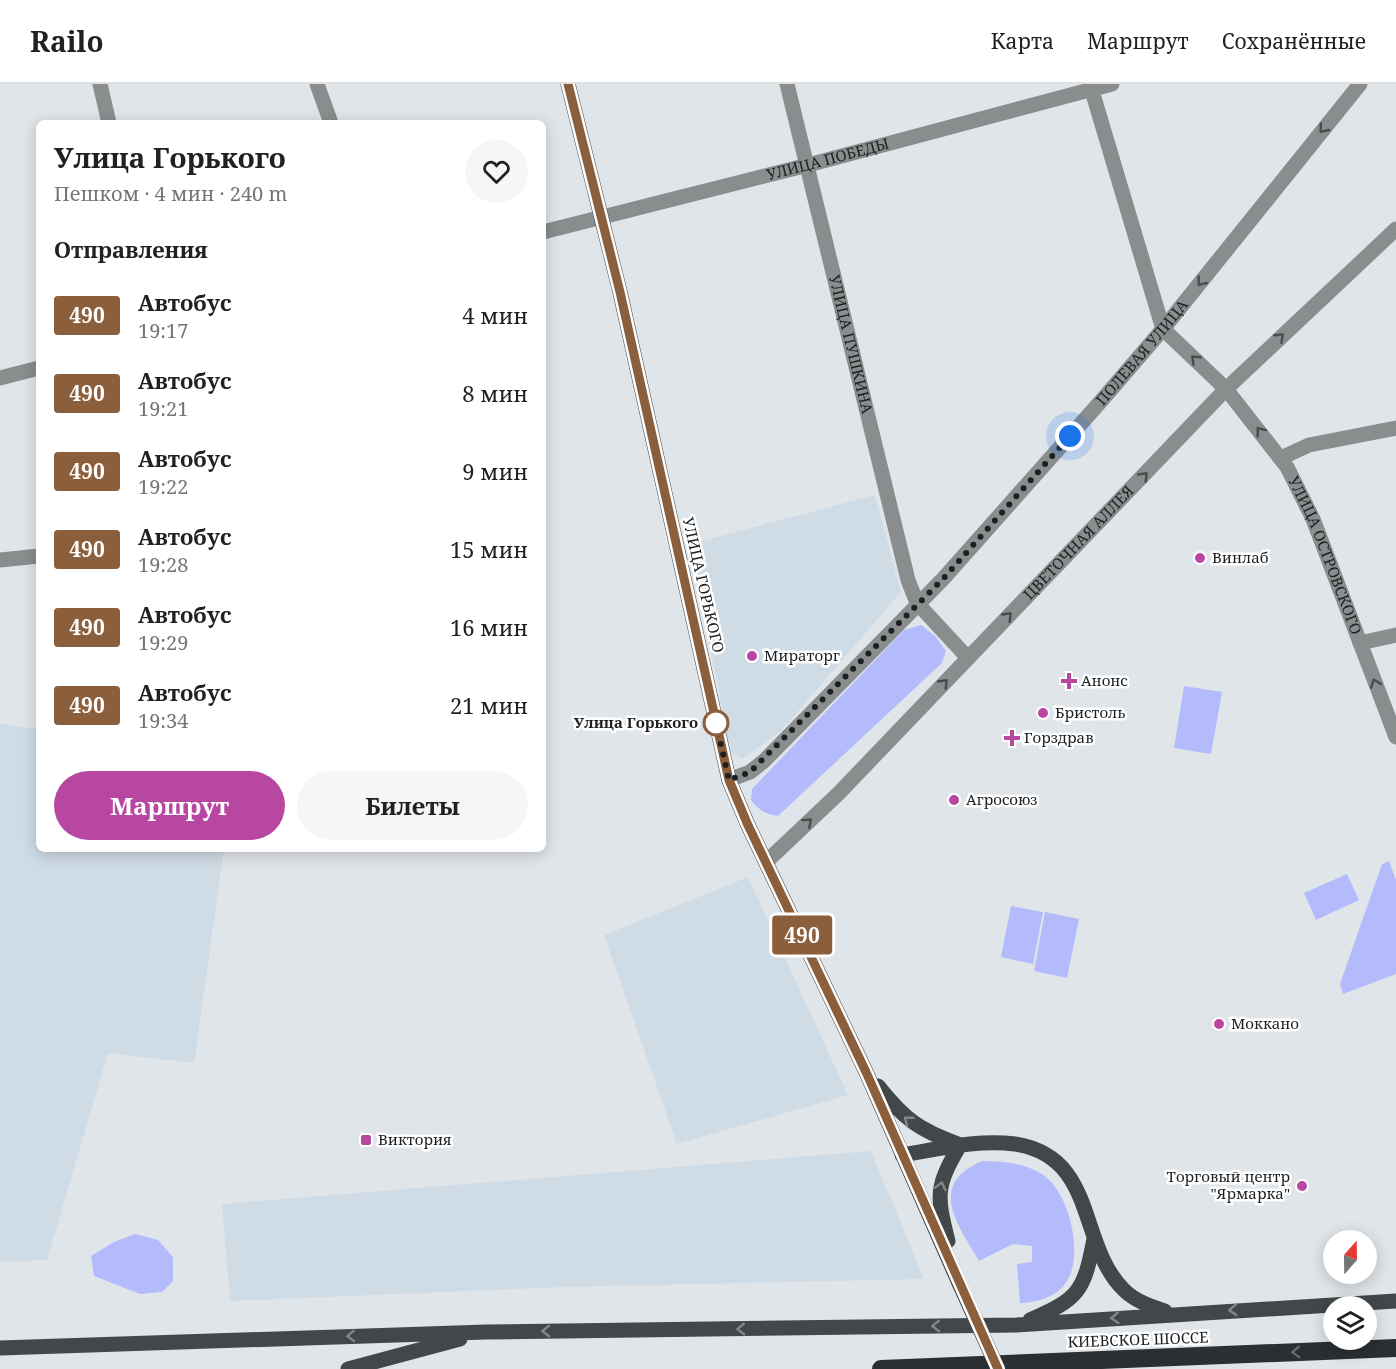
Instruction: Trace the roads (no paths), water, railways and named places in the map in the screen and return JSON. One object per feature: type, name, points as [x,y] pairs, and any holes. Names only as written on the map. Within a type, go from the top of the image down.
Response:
[{"type":"highway","name":"КИЕВСКОЕ ШОССЕ","points":[[881,1369],[1396,1348]]},
{"type":"main road","name":"УЛИЦА ГОРЬКОГО","points":[[568,84],[599,216],[620,292],[729,780],[765,862],[866,1072]]},
{"type":"main road","points":[[866,1072],[903,1117],[926,1132],[960,1145]]},
{"type":"main road","points":[[866,1072],[998,1369]]},
{"type":"main road","points":[[902,1155],[960,1145],[1013,1144],[1040,1152],[1055,1161],[1066,1172],[1079,1192],[1094,1239],[1113,1276],[1124,1290],[1146,1304],[1173,1313]]},
{"type":"main road","points":[[959,1283],[941,1212],[939,1194],[942,1179],[960,1145]]},
{"type":"main road","points":[[1016,1325],[1056,1309],[1074,1296],[1086,1278],[1094,1239]]},
{"type":"main road","points":[[0,1348],[486,1332],[1016,1325],[1173,1313],[1396,1301]]},
{"type":"main road","points":[[348,1369],[486,1332]]},
{"type":"street","points":[[100,84],[108,120]]},
{"type":"street","points":[[317,84],[330,120]]},
{"type":"street","name":"УЛИЦА ПУШКИНА","points":[[787,84],[908,580],[917,603]]},
{"type":"street","name":"УЛИЦА ПОБЕДЫ","points":[[546,231],[808,165],[1091,87],[1112,84]]},
{"type":"street","name":"ПОЛЕВАЯ УЛИЦА","points":[[729,780],[750,772],[764,761],[943,579],[1163,329],[1360,84]]},
{"type":"street","points":[[1091,87],[1163,329]]},
{"type":"street","name":"ЦВЕТОЧНАЯ АЛЛЕЯ","points":[[765,862],[838,794],[1226,389],[1396,229]]},
{"type":"street","name":"УЛИЦА ОСТРОВСКОГО","points":[[1163,329],[1226,389],[1281,458],[1313,519],[1396,737]]},
{"type":"street","points":[[0,378],[36,369]]},
{"type":"street","points":[[1281,458],[1308,445],[1396,428]]},
{"type":"street","points":[[0,560],[36,556]]},
{"type":"street","points":[[917,603],[968,658]]},
{"type":"street","points":[[1359,643],[1396,635]]},
{"type":"place","name":"Винлаб","points":[[1200,558]]},
{"type":"place","name":"Мираторг","points":[[752,656]]},
{"type":"place","name":"Анонс","points":[[1069,681]]},
{"type":"place","name":"Бристоль","points":[[1043,713]]},
{"type":"place","name":"Улица Горького","points":[[716,723]]},
{"type":"place","name":"Горздрав","points":[[1012,738]]},
{"type":"place","name":"Агросоюз","points":[[954,800]]},
{"type":"place","name":"Моккано","points":[[1219,1024]]},
{"type":"place","name":"Виктория","points":[[366,1140]]},
{"type":"place","name":"Торговый центр \"Ярмарка\"","points":[[1302,1186]]}]
